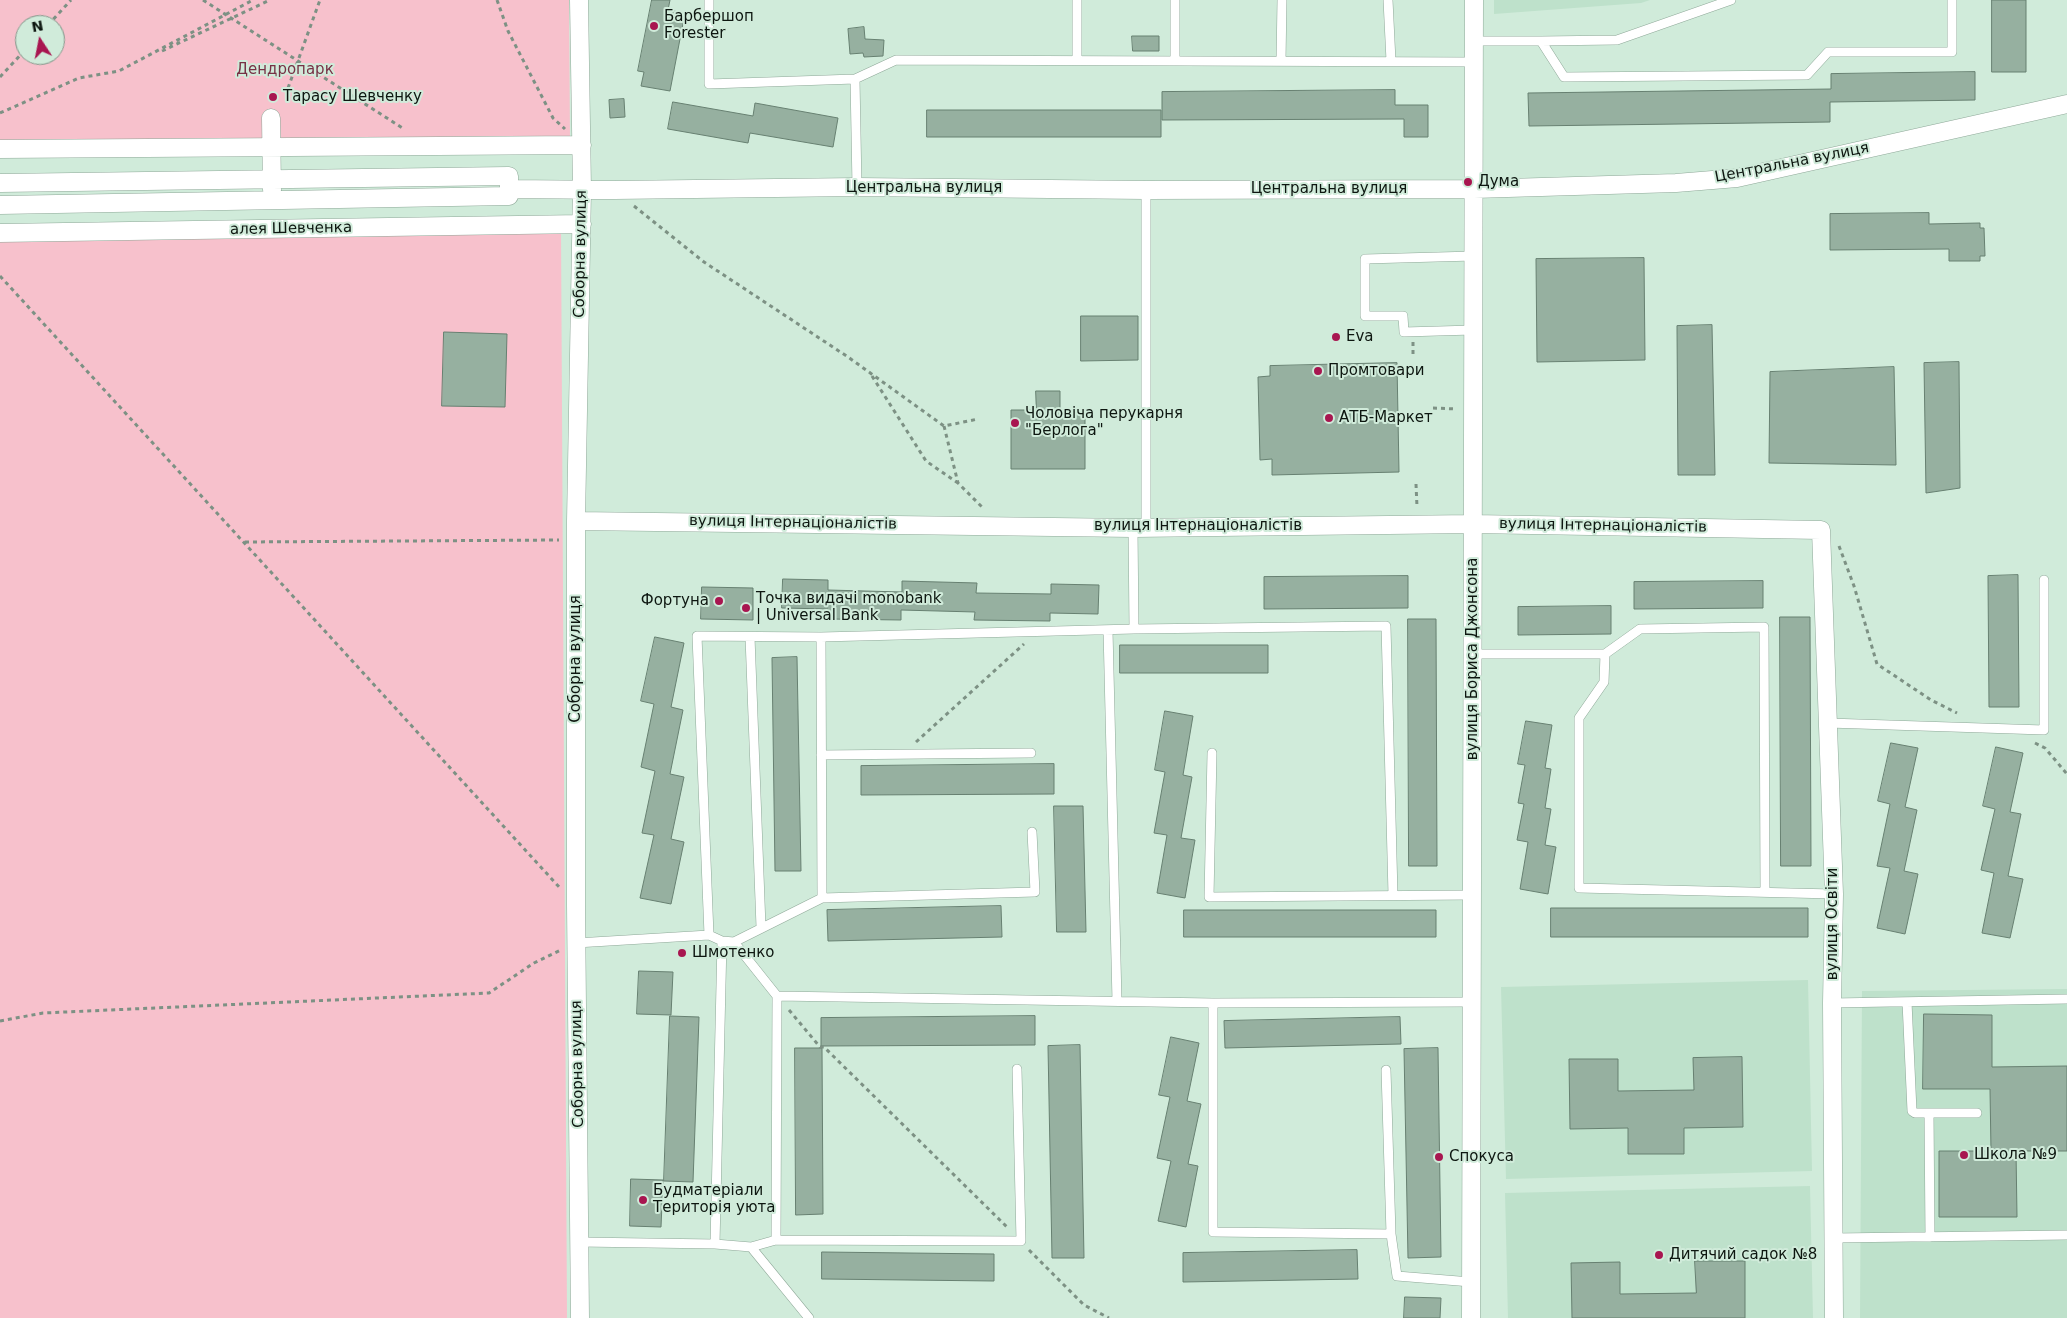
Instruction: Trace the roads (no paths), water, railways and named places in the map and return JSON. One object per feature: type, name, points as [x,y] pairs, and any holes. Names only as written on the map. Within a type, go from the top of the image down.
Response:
[{"type":"street","name":"Соборна вулиця","points":[[578,0],[582,145],[576,520],[576,943],[580,1318]]},
{"type":"street","name":"вулиця Бориса Джонсона","points":[[1471,1318],[1474,0]]},
{"type":"street","name":"Центральна вулиця","points":[[582,189],[857,187],[1146,190],[1474,189],[1676,183],[1737,178],[2067,104]]},
{"type":"street","name":"алея Шевченка","points":[[271,118],[272,201]]},
{"type":"street","points":[[0,149],[582,145]]},
{"type":"street","points":[[0,183],[509,176],[509,189]]},
{"type":"street","name":"алея Шевченка","points":[[0,205],[509,196],[509,189],[582,189]]},
{"type":"street","name":"алея Шевченка","points":[[0,233],[582,224]]},
{"type":"street","name":"вулиця Інтернаціоналістів","points":[[576,520],[1139,528],[1473,524],[1821,530]]},
{"type":"street","name":"вулиця Освіти","points":[[1821,530],[1834,894],[1832,1003],[1834,1318]]},
{"type":"lane","points":[[709,0],[709,84],[855,79],[896,60],[1474,62]]},
{"type":"lane","points":[[1077,0],[1077,60]]},
{"type":"lane","points":[[1175,60],[1176,0]]},
{"type":"lane","points":[[1281,60],[1282,0]]},
{"type":"lane","points":[[1388,0],[1391,61]]},
{"type":"lane","points":[[1474,41],[1617,40],[1731,0]]},
{"type":"lane","points":[[1541,41],[1564,77],[1807,75],[1828,52],[1952,52],[1952,0]]},
{"type":"lane","points":[[855,79],[857,187]]},
{"type":"lane","points":[[1134,629],[1139,528],[1146,190]]},
{"type":"lane","points":[[1473,330],[1404,332],[1403,316],[1365,316],[1365,259],[1474,256]]},
{"type":"lane","points":[[1828,723],[2044,730],[2044,580]]},
{"type":"lane","points":[[710,935],[697,636],[821,638],[1134,629],[1386,626],[1393,895]]},
{"type":"lane","points":[[1472,654],[1605,654],[1640,629],[1764,626],[1765,892]]},
{"type":"lane","points":[[1108,630],[1118,1002]]},
{"type":"lane","points":[[750,637],[760,928]]},
{"type":"lane","points":[[821,638],[822,898]]},
{"type":"lane","points":[[1605,654],[1604,682],[1579,718],[1579,888],[1834,894]]},
{"type":"lane","points":[[822,755],[1031,753]]},
{"type":"lane","points":[[1212,753],[1209,898],[1472,895]]},
{"type":"lane","points":[[576,943],[710,935],[722,942],[734,942],[822,898],[1035,892],[1032,832]]},
{"type":"lane","points":[[715,1244],[722,942]]},
{"type":"lane","points":[[734,942],[777,996],[776,1240]]},
{"type":"lane","points":[[777,996],[1213,1003],[1472,1002]]},
{"type":"lane","points":[[1832,1003],[2067,999]]},
{"type":"lane","points":[[1907,1002],[1912,1110],[1915,1113],[1977,1113]]},
{"type":"lane","points":[[1213,1003],[1213,1232],[1391,1234]]},
{"type":"lane","points":[[580,1242],[715,1244],[751,1247],[776,1240],[1021,1242],[1018,1069]]},
{"type":"lane","points":[[1386,1070],[1391,1234],[1397,1276],[1471,1282]]},
{"type":"lane","points":[[1929,1113],[1930,1237]]},
{"type":"lane","points":[[1834,1238],[2067,1235]]},
{"type":"lane","points":[[751,1247],[809,1318]]},
{"type":"place","name":"Барбершоп Forester","points":[[654,26]]},
{"type":"place","name":"Тарасу Шевченку","points":[[273,97]]},
{"type":"place","name":"Дума","points":[[1468,182]]},
{"type":"place","name":"Eva","points":[[1336,337]]},
{"type":"place","name":"Промтовари","points":[[1318,371]]},
{"type":"place","name":"АТБ-Маркет","points":[[1329,418]]},
{"type":"place","name":"Чоловіча перукарня \"Берлога\"","points":[[1015,423]]},
{"type":"place","name":"Фортуна","points":[[719,601]]},
{"type":"place","name":"Точка видачі monobank | Universal Bank","points":[[746,608]]},
{"type":"place","name":"Шмотенко","points":[[682,953]]},
{"type":"place","name":"Школа №9","points":[[1964,1155]]},
{"type":"place","name":"Спокуса","points":[[1439,1157]]},
{"type":"place","name":"Будматеріали Територія уюта","points":[[643,1200]]},
{"type":"place","name":"Дитячий садок №8","points":[[1659,1255]]},
{"type":"park label","name":"Дендропарк","points":[[285,70]]}]
